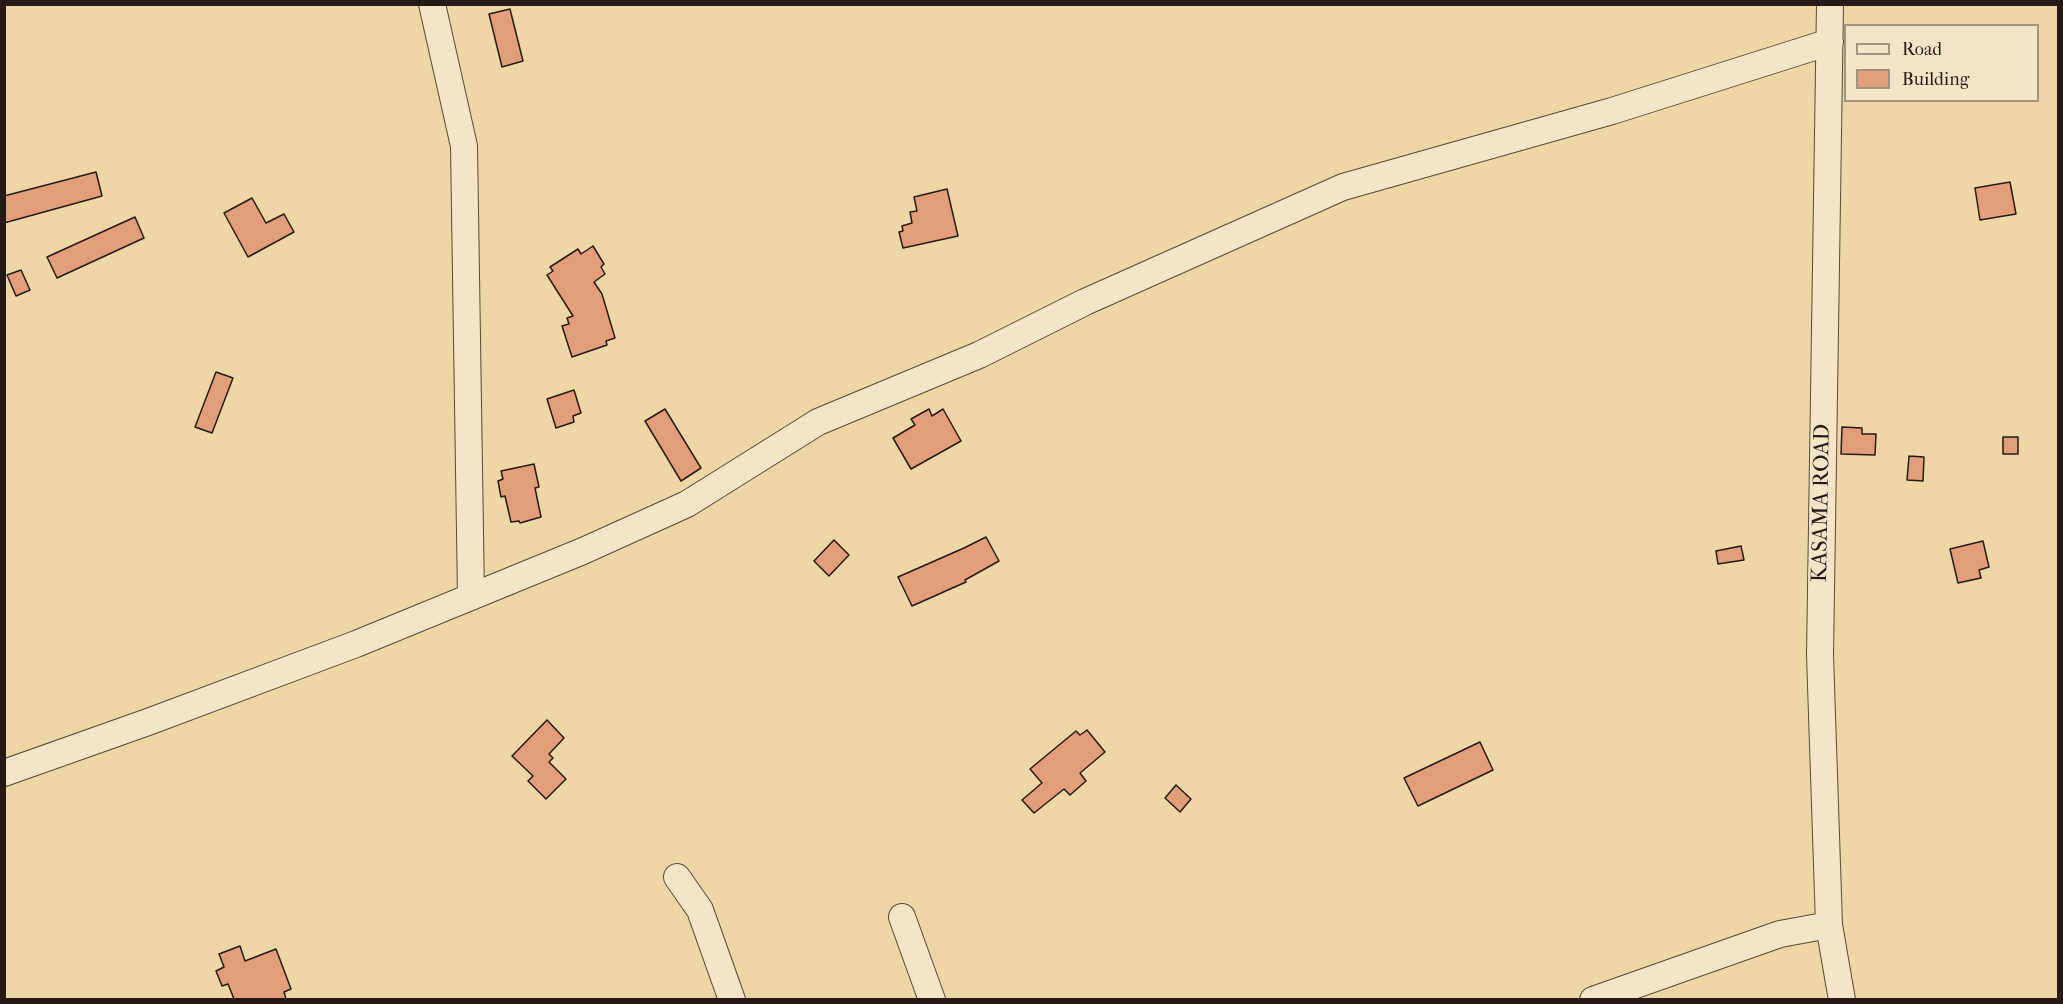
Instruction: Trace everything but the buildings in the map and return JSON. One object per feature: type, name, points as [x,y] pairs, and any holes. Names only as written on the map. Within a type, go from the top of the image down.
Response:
[{"type":"street","points":[[432,4],[464,146],[471,597]]},
{"type":"street","name":"KASAMA ROAD","points":[[1830,4],[1820,655],[1829,925],[1842,999]]},
{"type":"street","points":[[4,772],[148,722],[345,648],[583,551],[687,504],[818,422],[979,355],[1085,302],[1343,187],[1612,111],[1830,42]]},
{"type":"street","points":[[677,877],[700,910],[732,999]]},
{"type":"street","points":[[902,917],[932,999]]},
{"type":"street","points":[[1593,999],[1780,934],[1829,925]]}]
